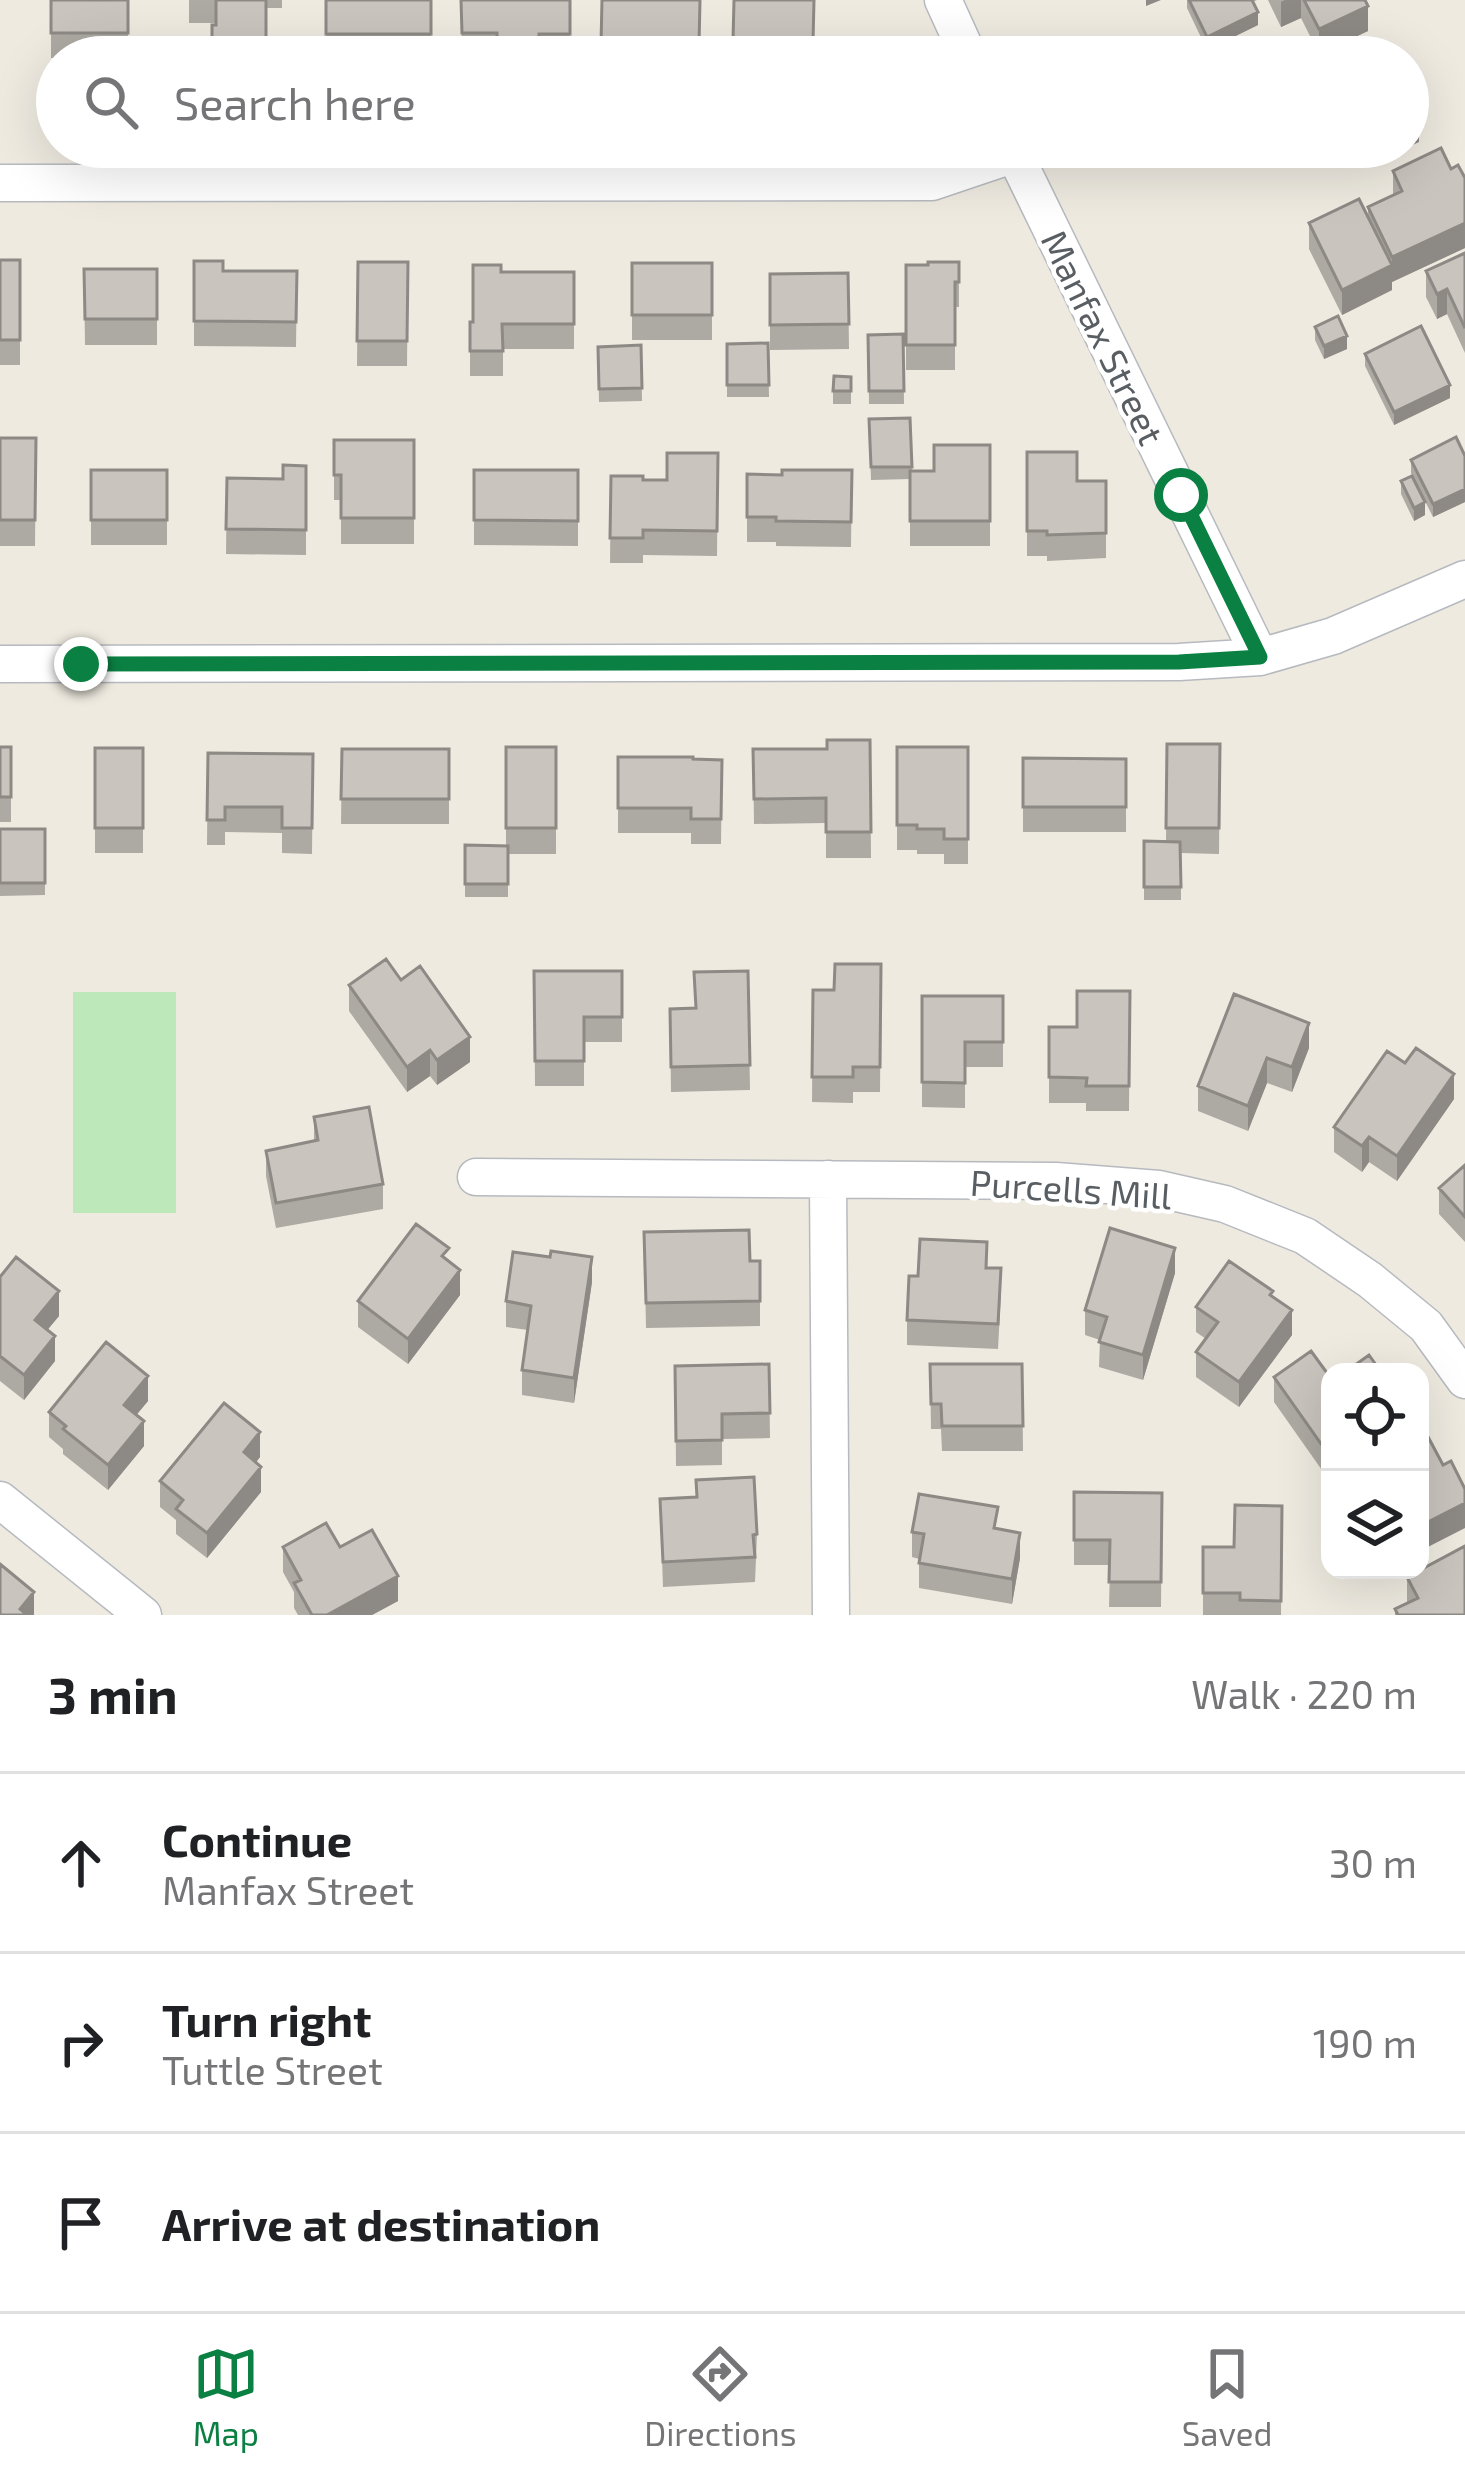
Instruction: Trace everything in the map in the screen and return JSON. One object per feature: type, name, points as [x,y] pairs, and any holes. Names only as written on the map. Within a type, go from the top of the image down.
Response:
[{"type":"street","points":[[943,0],[959,36]]},
{"type":"street","points":[[0,183],[932,182],[967,168]]},
{"type":"street","name":"Manfax Street","points":[[1022,168],[1260,657]]},
{"type":"street","points":[[0,664],[1179,662],[1260,657],[1333,636],[1465,579]]},
{"type":"street","name":"Purcells Mill","points":[[476,1177],[1076,1182],[1159,1189],[1225,1204],[1305,1236],[1426,1326],[1465,1380]]},
{"type":"street","points":[[828,1179],[831,1615]]},
{"type":"street","points":[[0,1500],[143,1615]]},
{"type":"green space","points":[[73,992],[176,992],[176,1213],[73,1213]]},
{"type":"building","points":[[51,0],[128,0],[128,33],[51,33]]},
{"type":"building","points":[[216,0],[266,0],[266,36],[212,36],[212,25],[216,25]]},
{"type":"building","points":[[326,0],[431,0],[431,34],[326,34]]},
{"type":"building","points":[[461,0],[570,0],[570,34],[462,33]]},
{"type":"building","points":[[602,0],[700,0],[699,36],[601,36]]},
{"type":"building","points":[[734,0],[814,0],[813,36],[733,36]]},
{"type":"building","points":[[1189,0],[1252,0],[1258,12],[1207,36]]},
{"type":"building","points":[[1304,0],[1365,0],[1368,6],[1319,29]]},
{"type":"building","points":[[1441,148],[1451,169],[1458,165],[1465,178],[1465,223],[1392,257],[1368,207],[1402,191],[1393,171],[1429,168],[1429,154]]},
{"type":"building","points":[[1359,199],[1392,265],[1342,290],[1309,223]]},
{"type":"building","points":[[1465,253],[1465,328],[1447,289],[1437,294],[1426,271]]},
{"type":"building","points":[[0,260],[20,260],[20,340],[0,340]]},
{"type":"building","points":[[194,261],[223,261],[223,271],[297,271],[296,322],[194,321]]},
{"type":"building","points":[[358,262],[408,262],[407,341],[357,341]]},
{"type":"building","points":[[959,262],[955,345],[906,345],[906,265]]},
{"type":"building","points":[[632,263],[712,263],[712,315],[632,315]]},
{"type":"building","points":[[473,265],[501,265],[501,272],[574,272],[574,324],[502,324],[503,351],[470,351]]},
{"type":"building","points":[[84,269],[157,269],[157,319],[85,319]]},
{"type":"building","points":[[848,273],[849,324],[770,325],[770,274]]},
{"type":"building","points":[[1338,316],[1347,336],[1324,346],[1315,327]]},
{"type":"building","points":[[1421,326],[1450,385],[1394,412],[1365,354]]},
{"type":"building","points":[[903,334],[904,391],[869,391],[868,335]]},
{"type":"building","points":[[768,343],[769,385],[727,385],[727,344]]},
{"type":"building","points":[[641,345],[642,388],[599,389],[598,347]]},
{"type":"building","points":[[834,376],[851,377],[851,391],[833,391]]},
{"type":"building","points":[[910,418],[912,467],[871,467],[869,419]]},
{"type":"building","points":[[1456,437],[1465,456],[1465,489],[1433,504],[1411,460]]},
{"type":"building","points":[[0,438],[36,438],[35,520],[0,520]]},
{"type":"building","points":[[334,440],[414,440],[414,518],[341,518],[341,475],[334,475]]},
{"type":"building","points":[[934,445],[990,445],[990,521],[910,521],[910,471],[934,471]]},
{"type":"building","points":[[1027,452],[1077,452],[1077,481],[1106,481],[1106,533],[1027,531]]},
{"type":"building","points":[[667,453],[718,453],[717,531],[643,530],[643,538],[610,538],[611,476],[667,480]]},
{"type":"building","points":[[283,465],[306,466],[306,530],[226,529],[227,478],[283,479]]},
{"type":"building","points":[[91,470],[167,470],[167,520],[91,520]]},
{"type":"building","points":[[474,470],[578,470],[578,521],[474,520]]},
{"type":"building","points":[[782,470],[852,470],[851,522],[747,517],[747,474],[782,475]]},
{"type":"building","points":[[1412,476],[1425,502],[1414,508],[1401,481]]},
{"type":"building","points":[[827,740],[870,740],[871,832],[826,832],[826,798],[754,799],[753,749],[827,749]]},
{"type":"building","points":[[1167,744],[1220,744],[1219,828],[1166,828]]},
{"type":"building","points":[[0,747],[11,747],[11,797],[0,797]]},
{"type":"building","points":[[506,747],[556,747],[556,828],[506,828]]},
{"type":"building","points":[[897,747],[968,747],[968,839],[944,839],[944,829],[897,825]]},
{"type":"building","points":[[95,748],[143,748],[143,828],[95,828]]},
{"type":"building","points":[[342,749],[449,749],[449,799],[341,799]]},
{"type":"building","points":[[208,753],[313,754],[312,828],[282,828],[282,807],[225,807],[225,820],[207,820]]},
{"type":"building","points":[[618,757],[722,760],[721,819],[691,819],[691,808],[618,808]]},
{"type":"building","points":[[1023,758],[1126,759],[1126,807],[1023,807]]},
{"type":"building","points":[[0,829],[45,829],[45,883],[0,883]]},
{"type":"building","points":[[1144,841],[1180,842],[1181,887],[1144,887]]},
{"type":"building","points":[[465,845],[508,846],[508,884],[465,884]]},
{"type":"building","points":[[386,959],[401,980],[420,966],[470,1037],[437,1060],[430,1050],[407,1067],[349,985]]},
{"type":"building","points":[[835,964],[881,964],[880,1067],[853,1067],[853,1077],[812,1077],[813,990],[834,990]]},
{"type":"building","points":[[534,971],[622,971],[622,1017],[584,1017],[584,1061],[535,1061]]},
{"type":"building","points":[[748,971],[750,1065],[671,1067],[670,1009],[696,1008],[694,972]]},
{"type":"building","points":[[1077,991],[1130,991],[1129,1086],[1086,1086],[1087,1078],[1049,1077],[1049,1027],[1077,1027]]},
{"type":"building","points":[[1234,994],[1309,1023],[1292,1067],[1267,1058],[1248,1106],[1198,1086]]},
{"type":"building","points":[[922,996],[1003,996],[1003,1042],[965,1042],[965,1083],[922,1082]]},
{"type":"building","points":[[1416,1048],[1454,1074],[1397,1156],[1369,1137],[1362,1146],[1334,1127],[1387,1051],[1405,1063]]},
{"type":"building","points":[[369,1107],[383,1184],[276,1203],[266,1151],[318,1140],[314,1117]]},
{"type":"building","points":[[1465,1165],[1465,1217],[1439,1188]]},
{"type":"building","points":[[416,1224],[449,1248],[442,1256],[460,1270],[408,1339],[358,1301]]},
{"type":"building","points":[[1110,1228],[1175,1248],[1143,1355],[1099,1342],[1107,1317],[1085,1310]]},
{"type":"building","points":[[749,1230],[750,1261],[760,1261],[760,1301],[646,1303],[644,1232]]},
{"type":"building","points":[[920,1239],[987,1242],[986,1268],[1001,1268],[998,1324],[907,1320],[909,1276],[918,1276]]},
{"type":"building","points":[[551,1251],[592,1257],[574,1378],[522,1370],[531,1306],[506,1301],[513,1252],[550,1257]]},
{"type":"building","points":[[16,1257],[59,1291],[35,1320],[55,1336],[24,1375],[0,1356],[0,1277]]},
{"type":"building","points":[[1229,1261],[1292,1310],[1239,1382],[1196,1352],[1218,1322],[1196,1307]]},
{"type":"building","points":[[106,1342],[148,1376],[124,1405],[144,1421],[108,1465],[49,1412]]},
{"type":"building","points":[[1311,1351],[1321,1365],[1321,1444],[1274,1377]]},
{"type":"building","points":[[769,1364],[770,1413],[722,1414],[722,1440],[676,1441],[675,1366]]},
{"type":"building","points":[[930,1364],[1022,1364],[1023,1426],[942,1426],[941,1404],[931,1404]]},
{"type":"building","points":[[224,1403],[260,1432],[244,1452],[261,1467],[207,1533],[176,1509],[183,1500],[160,1481]]},
{"type":"building","points":[[1429,1439],[1443,1465],[1451,1461],[1465,1489],[1465,1503],[1429,1521]]},
{"type":"building","points":[[754,1477],[755,1557],[663,1562],[660,1499],[697,1497],[696,1480]]},
{"type":"building","points":[[1074,1492],[1162,1493],[1161,1582],[1109,1582],[1110,1540],[1074,1540]]},
{"type":"building","points":[[919,1494],[998,1507],[994,1528],[1020,1533],[1012,1579],[919,1563],[924,1534],[912,1532]]},
{"type":"building","points":[[1235,1505],[1282,1506],[1281,1601],[1240,1600],[1240,1593],[1203,1593],[1203,1547],[1234,1547]]},
{"type":"building","points":[[326,1523],[340,1547],[372,1530],[398,1576],[327,1615],[312,1615],[294,1583],[301,1580],[283,1547]]},
{"type":"building","points":[[1465,1546],[1465,1615],[1398,1615],[1395,1609],[1418,1598],[1408,1579],[1429,1579],[1429,1565]]},
{"type":"building","points":[[0,1564],[34,1592],[20,1609],[27,1615],[0,1615]]},
{"type":"route","points":[[81,664],[1179,662],[1260,657],[1181,495]]}]
